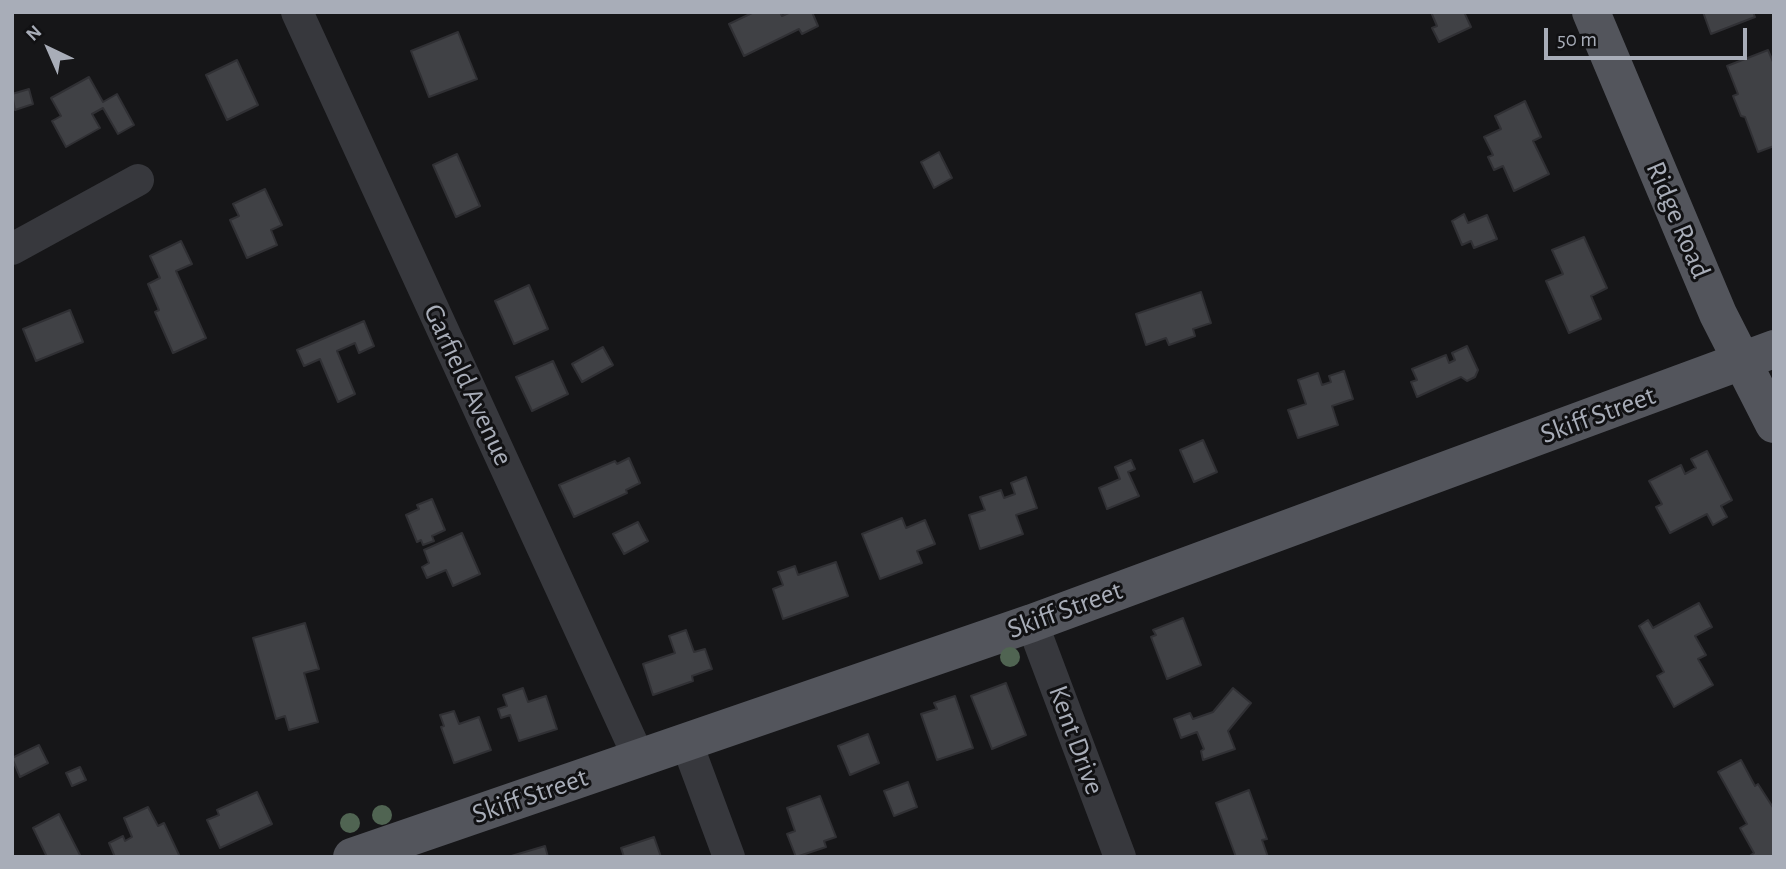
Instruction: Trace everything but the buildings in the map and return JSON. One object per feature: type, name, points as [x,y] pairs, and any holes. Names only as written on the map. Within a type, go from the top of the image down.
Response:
[{"type":"main road","name":"Ridge Road","points":[[1591,12],[1718,314],[1758,355],[1774,424]]},
{"type":"main road","name":"Skiff Street","points":[[352,857],[1032,623],[1758,355]]},
{"type":"street","name":"Garfield Avenue","points":[[298,12],[639,758]]},
{"type":"street","points":[[12,248],[138,180]]},
{"type":"street","name":"Kent Drive","points":[[1032,623],[1120,857]]},
{"type":"street","points":[[686,741],[729,857]]}]
